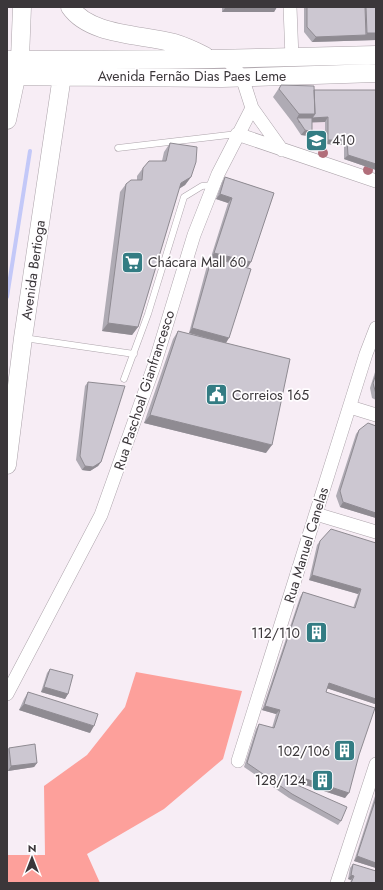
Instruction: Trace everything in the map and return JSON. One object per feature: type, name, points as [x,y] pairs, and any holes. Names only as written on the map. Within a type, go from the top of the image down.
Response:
[{"type":"main road","points":[[7,120],[22,7]]},
{"type":"main road","points":[[70,7],[74,14],[87,23],[107,30],[175,43],[220,59]]},
{"type":"main road","name":"Avenida Fernão Dias Paes Leme","points":[[13,68],[220,59],[376,55]]},
{"type":"main road","name":"Avenida Fernão Dias Paes Leme","points":[[13,68],[62,76],[242,77],[376,73]]},
{"type":"main road","name":"Avenida Bertioga","points":[[7,465],[23,338],[62,76]]},
{"type":"street","points":[[290,7],[292,58]]},
{"type":"street","points":[[220,59],[242,77],[252,108],[282,150]]},
{"type":"street","name":"Rua Paschoal Gianfrancesco","points":[[7,694],[101,515],[154,366],[194,235],[237,134],[252,108]]},
{"type":"street","points":[[237,134],[376,181]]},
{"type":"street","name":"Rua Manuel Canelas","points":[[238,762],[366,354],[376,328]]},
{"type":"street","points":[[350,407],[376,415]]},
{"type":"street","points":[[316,514],[376,532]]},
{"type":"street","points":[[337,883],[376,764]]},
{"type":"lane","points":[[118,148],[237,134]]},
{"type":"lane","points":[[124,379],[134,354],[184,197],[202,186],[214,185]]},
{"type":"lane","points":[[23,338],[134,354]]},
{"type":"shaded area","name":"410","points":[[309,122],[325,122],[325,150],[308,146]]},
{"type":"shaded area","points":[[136,672],[242,691],[223,759],[164,809],[87,854],[100,883],[7,883],[7,855],[45,855],[44,786],[87,755],[125,707]]},
{"type":"building","points":[[225,7],[269,7],[225,8]]},
{"type":"building","points":[[307,7],[365,7],[366,35],[316,37],[307,27]]},
{"type":"building","points":[[366,7],[376,7],[376,33],[367,33]]},
{"type":"building","points":[[281,85],[314,86],[315,114],[299,114],[279,89]]},
{"type":"building","points":[[314,90],[376,90],[376,164],[348,155],[347,140],[328,140],[328,117],[312,118],[315,114]]},
{"type":"building","points":[[297,118],[312,118],[312,132],[305,130]]},
{"type":"building","name":"Chácara Mall 60","points":[[170,143],[197,147],[196,162],[191,177],[181,183],[138,327],[108,323],[126,184],[131,180],[142,180],[143,168],[149,161],[166,161]]},
{"type":"building","points":[[225,177],[274,193],[251,262],[214,253],[232,198],[220,194]]},
{"type":"building","points":[[212,257],[251,269],[229,338],[192,328]]},
{"type":"building","name":"Correios 165","points":[[178,331],[290,359],[272,445],[150,415]]},
{"type":"building","points":[[376,374],[376,394],[373,383]]},
{"type":"building","points":[[88,382],[125,386],[101,462],[93,467],[85,466],[80,456]]},
{"type":"building","points":[[368,423],[376,426],[376,513],[343,502],[340,491],[359,430]]},
{"type":"building","points":[[331,529],[376,543],[376,699],[329,683],[326,692],[375,708],[359,755],[349,793],[297,776],[295,784],[347,807],[341,821],[292,794],[247,763],[259,724],[274,728],[280,710],[265,706],[303,592],[355,608],[361,589],[312,575],[320,541]]},
{"type":"building","points":[[50,669],[73,675],[68,694],[44,687]]},
{"type":"building","points":[[28,692],[98,714],[94,726],[24,704]]},
{"type":"building","points":[[35,744],[37,763],[11,766],[9,748]]},
{"type":"building","points":[[376,798],[376,863],[357,856]]},
{"type":"building","points":[[353,864],[376,871],[376,883],[351,883],[354,876],[351,875]]},
{"type":"waterway","points":[[7,297],[30,151]]},
{"type":"place","name":"410","points":[[317,140]]},
{"type":"place","name":"Chácara Mall 60","points":[[133,262]]},
{"type":"place","name":"Correios 165","points":[[216,395]]},
{"type":"place","name":"112/110","points":[[316,633]]},
{"type":"place","name":"102/106","points":[[345,751]]},
{"type":"place","name":"128/124","points":[[322,780]]}]
